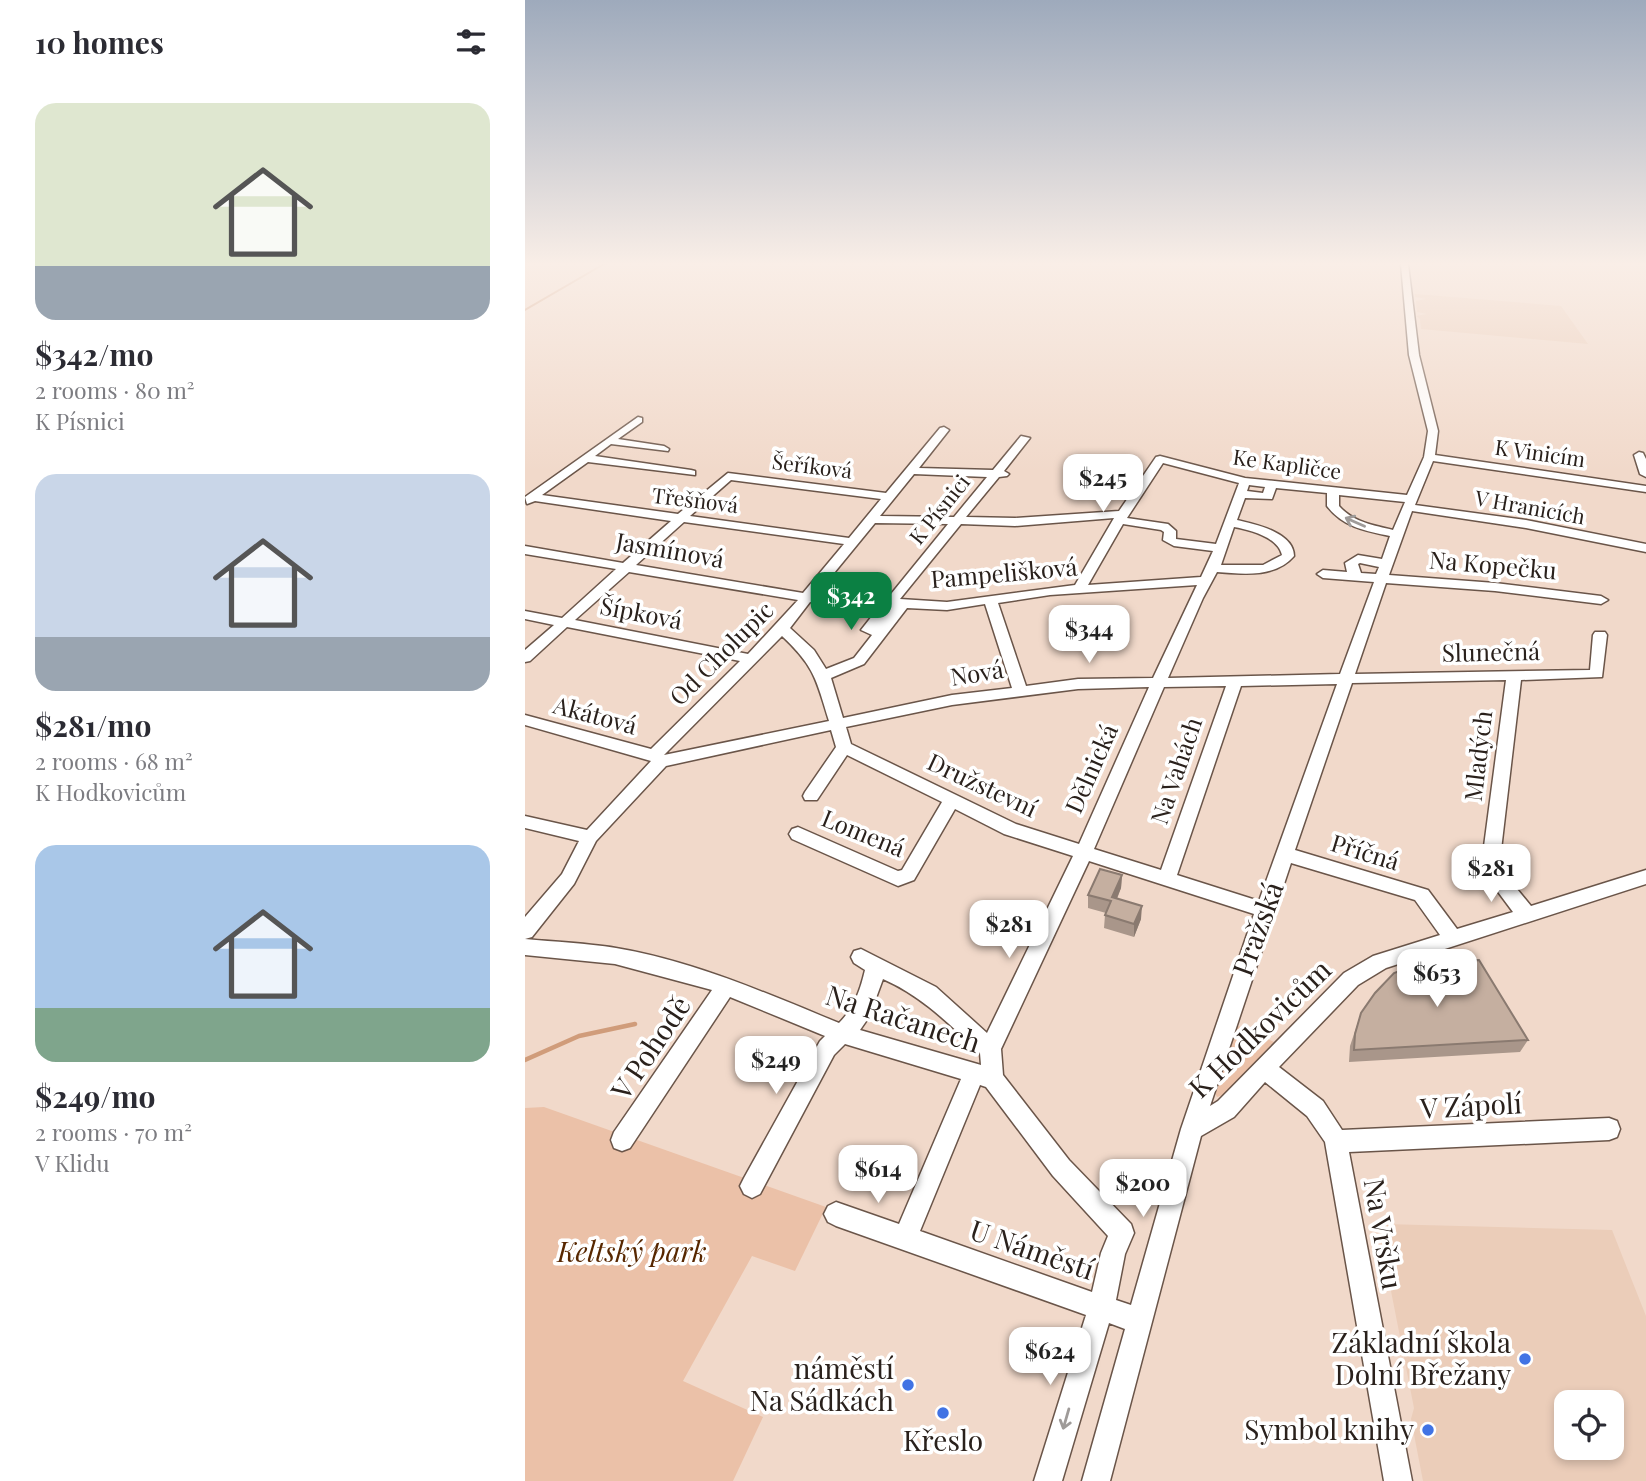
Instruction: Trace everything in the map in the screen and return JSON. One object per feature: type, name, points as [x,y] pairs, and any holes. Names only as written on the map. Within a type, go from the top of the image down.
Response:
[{"type":"street","name":"Pražská","points":[[1096,1481],[1192,1129],[1383,572],[1429,457],[1433,431],[1414,355],[1412,333]]},
{"type":"street","points":[[529,500],[638,420]]},
{"type":"street","name":"Od Cholupic","points":[[590,836],[603,826],[658,758],[748,658],[782,628],[944,430]]},
{"type":"street","name":"K Písnici","points":[[823,676],[859,661],[882,632],[868,630],[897,603],[1025,438]]},
{"type":"street","points":[[609,441],[664,449]]},
{"type":"street","points":[[1639,455],[1646,474]]},
{"type":"street","name":"K Vinicím","points":[[1429,457],[1646,489]]},
{"type":"street","points":[[586,458],[691,473]]},
{"type":"street","name":"Ke Kapličce","points":[[1121,517],[1160,459],[1245,481],[1409,503]]},
{"type":"street","points":[[911,471],[996,474]]},
{"type":"street","name":"Šeříková","points":[[682,519],[728,476],[890,497]]},
{"type":"street","name":"Dělnická","points":[[983,1076],[991,1049],[1083,854],[1209,575],[1245,481]]},
{"type":"street","points":[[1240,494],[1268,497],[1271,485]]},
{"type":"street","points":[[1333,491],[1333,506],[1342,517],[1362,527],[1397,534]]},
{"type":"street","name":"Třešňová","points":[[529,500],[854,542]]},
{"type":"street","name":"V Hranicích","points":[[1409,503],[1526,524],[1603,542],[1646,548]]},
{"type":"street","points":[[1079,589],[1121,517]]},
{"type":"street","points":[[873,519],[1015,522],[1121,517],[1164,527],[1170,531],[1169,540],[1174,542],[1219,548]]},
{"type":"street","points":[[525,658],[682,519]]},
{"type":"street","name":"Pampelišková","points":[[807,598],[947,606],[1264,569],[1274,566],[1288,556],[1288,550],[1282,543],[1253,527],[1228,522]]},
{"type":"street","name":"Jasmínová","points":[[525,550],[807,598]]},
{"type":"street","points":[[1358,578],[1351,563],[1358,559],[1383,572]]},
{"type":"street","points":[[1323,574],[1358,578],[1383,572]]},
{"type":"street","name":"Na Kopečku","points":[[1383,572],[1601,600]]},
{"type":"street","points":[[991,599],[1020,690]]},
{"type":"street","name":"Šípková","points":[[525,615],[748,658]]},
{"type":"street","points":[[782,628],[809,653],[823,676],[844,747],[811,796]]},
{"type":"street","name":"Slunečná","points":[[1347,678],[1597,674],[1599,635]]},
{"type":"street","name":"Mladých","points":[[1514,675],[1490,869],[1526,914]]},
{"type":"street","name":"Nová","points":[[658,758],[953,700],[1020,690],[1161,680],[1347,678]]},
{"type":"street","name":"Na Vahách","points":[[1165,880],[1235,679]]},
{"type":"street","name":"Akátová","points":[[525,720],[658,758]]},
{"type":"street","name":"Družstevní","points":[[844,747],[1010,829],[1265,910]]},
{"type":"street","name":"Lomená","points":[[798,834],[898,879],[908,875],[951,801]]},
{"type":"street","points":[[525,822],[590,836],[568,879],[525,930]]},
{"type":"street","name":"Příčná","points":[[1285,854],[1420,895],[1452,937]]},
{"type":"street","name":"K Hodkovicům","points":[[1192,1129],[1226,1109],[1351,979],[1380,962],[1646,877]]},
{"type":"street","name":"Na Račanech","points":[[525,947],[615,956],[726,986],[840,1033],[983,1076],[1061,1168],[1122,1233],[1110,1263],[1101,1308]]},
{"type":"street","points":[[752,1186],[827,1048],[859,1017],[872,984],[868,963],[921,988],[991,1049]]},
{"type":"street","name":"V Pohodě","points":[[622,1140],[726,986]]},
{"type":"street","name":"Na Vršku","points":[[1264,1069],[1315,1106],[1328,1122],[1336,1141],[1398,1481]]},
{"type":"street","points":[[905,1238],[983,1076]]},
{"type":"street","name":"V Zápolí","points":[[1336,1141],[1609,1129]]},
{"type":"street","name":"U Náměstí","points":[[836,1214],[1139,1321]]},
{"type":"street","points":[[1048,1481],[1101,1308]]},
{"type":"shaded area","points":[[1467,333],[1580,333],[1588,344]]},
{"type":"shaded area","name":"Základní škola Dolní Břežany","points":[[1384,1224],[1612,1230],[1646,1316],[1646,1481],[1423,1481],[1411,1419],[1414,1408],[1380,1235]]},
{"type":"green space","points":[[1236,1025],[1274,1042],[1223,1095],[1217,1097],[1215,1093]]},
{"type":"green space","name":"Keltský park","points":[[544,1107],[826,1207],[795,1271],[752,1256],[683,1381],[763,1417],[733,1481],[525,1481],[525,1108]]},
{"type":"building","points":[[1100,869],[1122,875],[1112,897],[1142,906],[1134,924],[1105,915],[1111,901],[1088,895]]},
{"type":"building","points":[[1479,960],[1528,1040],[1354,1050],[1361,1013],[1394,973],[1424,962]]},
{"type":"waterway","points":[[525,1060],[579,1036],[635,1024]]},
{"type":"place","name":"Základní škola Dolní Břežany","points":[[1525,1359]]},
{"type":"place","name":"náměstí Na Sádkách","points":[[908,1385]]},
{"type":"place","name":"Křeslo","points":[[943,1413]]},
{"type":"place","name":"Symbol knihy","points":[[1428,1430]]}]
